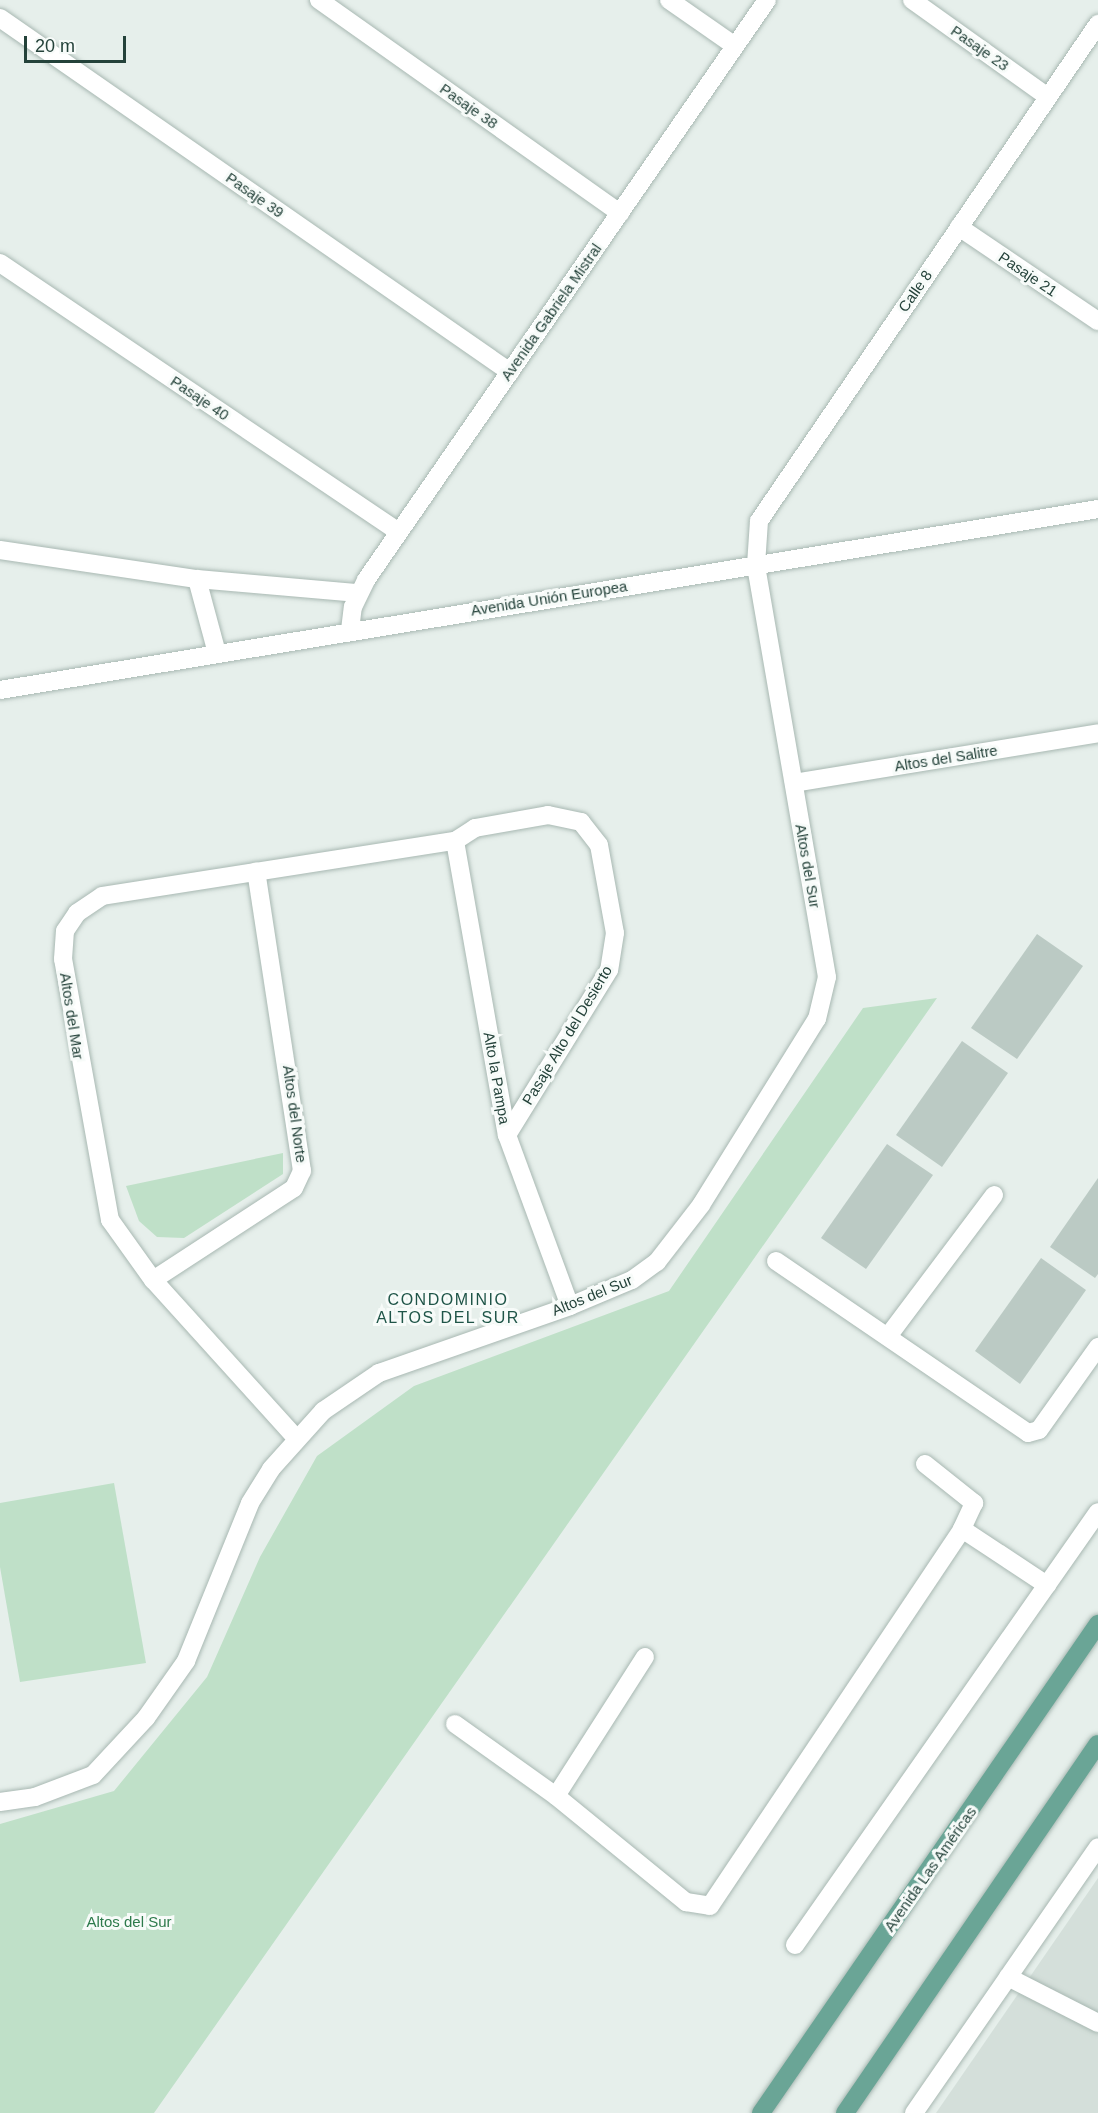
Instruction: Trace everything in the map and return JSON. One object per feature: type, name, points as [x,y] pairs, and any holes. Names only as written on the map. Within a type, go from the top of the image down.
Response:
[{"type":"main road","name":"Avenida Las Américas","points":[[761,2113],[1098,1624]]},
{"type":"main road","points":[[845,2113],[1098,1744]]},
{"type":"street","name":"Pasaje 38","points":[[319,0],[620,213]]},
{"type":"street","points":[[669,0],[735,46]]},
{"type":"street","name":"Avenida Gabriela Mistral","points":[[350,630],[358,593],[767,0]]},
{"type":"street","name":"Pasaje 23","points":[[912,0],[1048,97]]},
{"type":"street","name":"Pasaje 39","points":[[0,18],[510,372]]},
{"type":"street","name":"Calle 8","points":[[756,565],[755,538],[765,508],[1098,24]]},
{"type":"street","name":"Pasaje 21","points":[[958,227],[1098,321]]},
{"type":"street","name":"Pasaje 40","points":[[0,262],[399,532]]},
{"type":"street","name":"Avenida Unión Europea","points":[[0,690],[350,630],[1098,509]]},
{"type":"street","points":[[0,550],[197,579],[358,593]]},
{"type":"street","name":"Altos del Sur","points":[[0,1802],[35,1797],[93,1775],[146,1718],[186,1661],[250,1503],[296,1438],[338,1399],[379,1373],[570,1306],[632,1280],[657,1262],[701,1205],[824,1006],[827,977],[756,565]]},
{"type":"street","points":[[197,579],[217,653]]},
{"type":"street","name":"Altos del Salitre","points":[[794,783],[1098,733]]},
{"type":"street","name":"Pasaje Alto del Desierto","points":[[455,841],[475,828],[548,815],[571,816],[592,832],[599,845],[614,922],[616,951],[609,970],[507,1134]]},
{"type":"street","name":"Alto la Pampa","points":[[455,841],[507,1134],[570,1306]]},
{"type":"street","name":"Altos del Mar","points":[[296,1438],[153,1280],[117,1234],[102,1196],[63,959],[65,931],[77,913],[102,896],[455,841]]},
{"type":"street","name":"Altos del Norte","points":[[153,1280],[294,1188],[302,1171],[256,872]]},
{"type":"street","points":[[888,1335],[994,1195]]},
{"type":"street","points":[[776,1261],[888,1335],[1028,1433],[1039,1430],[1098,1347]]},
{"type":"street","points":[[455,1724],[556,1796],[686,1902],[710,1906],[962,1529],[974,1503],[925,1464]]},
{"type":"street","points":[[795,1945],[1098,1512]]},
{"type":"street","points":[[962,1529],[1047,1585]]},
{"type":"street","points":[[556,1796],[645,1657]]},
{"type":"street","points":[[914,2113],[1098,1847]]},
{"type":"street","points":[[1008,1977],[1098,2023]]},
{"type":"shaded area","points":[[1098,1878],[1098,2113],[936,2113]]},
{"type":"green space","name":"Altos del Sur","points":[[937,998],[154,2113],[0,2113],[0,1824],[114,1791],[207,1677],[260,1557],[317,1456],[414,1386],[669,1291],[863,1008]]},
{"type":"green space","points":[[283,1153],[283,1174],[184,1238],[157,1237],[139,1221],[126,1186]]},
{"type":"green space","points":[[114,1483],[146,1663],[20,1682],[0,1567],[0,1503]]},
{"type":"building","points":[[1037,934],[1083,966],[1017,1059],[971,1028]]},
{"type":"building","points":[[962,1041],[1008,1073],[942,1167],[896,1135]]},
{"type":"building","points":[[887,1144],[933,1175],[866,1269],[821,1238]]},
{"type":"building","points":[[1098,1178],[1098,1274],[1095,1278],[1050,1247]]},
{"type":"building","points":[[1041,1258],[1086,1290],[1020,1384],[975,1351]]},
{"type":"district","name":"CONDOMINIO ALTOS DEL SUR","points":[[448,1309]]}]
